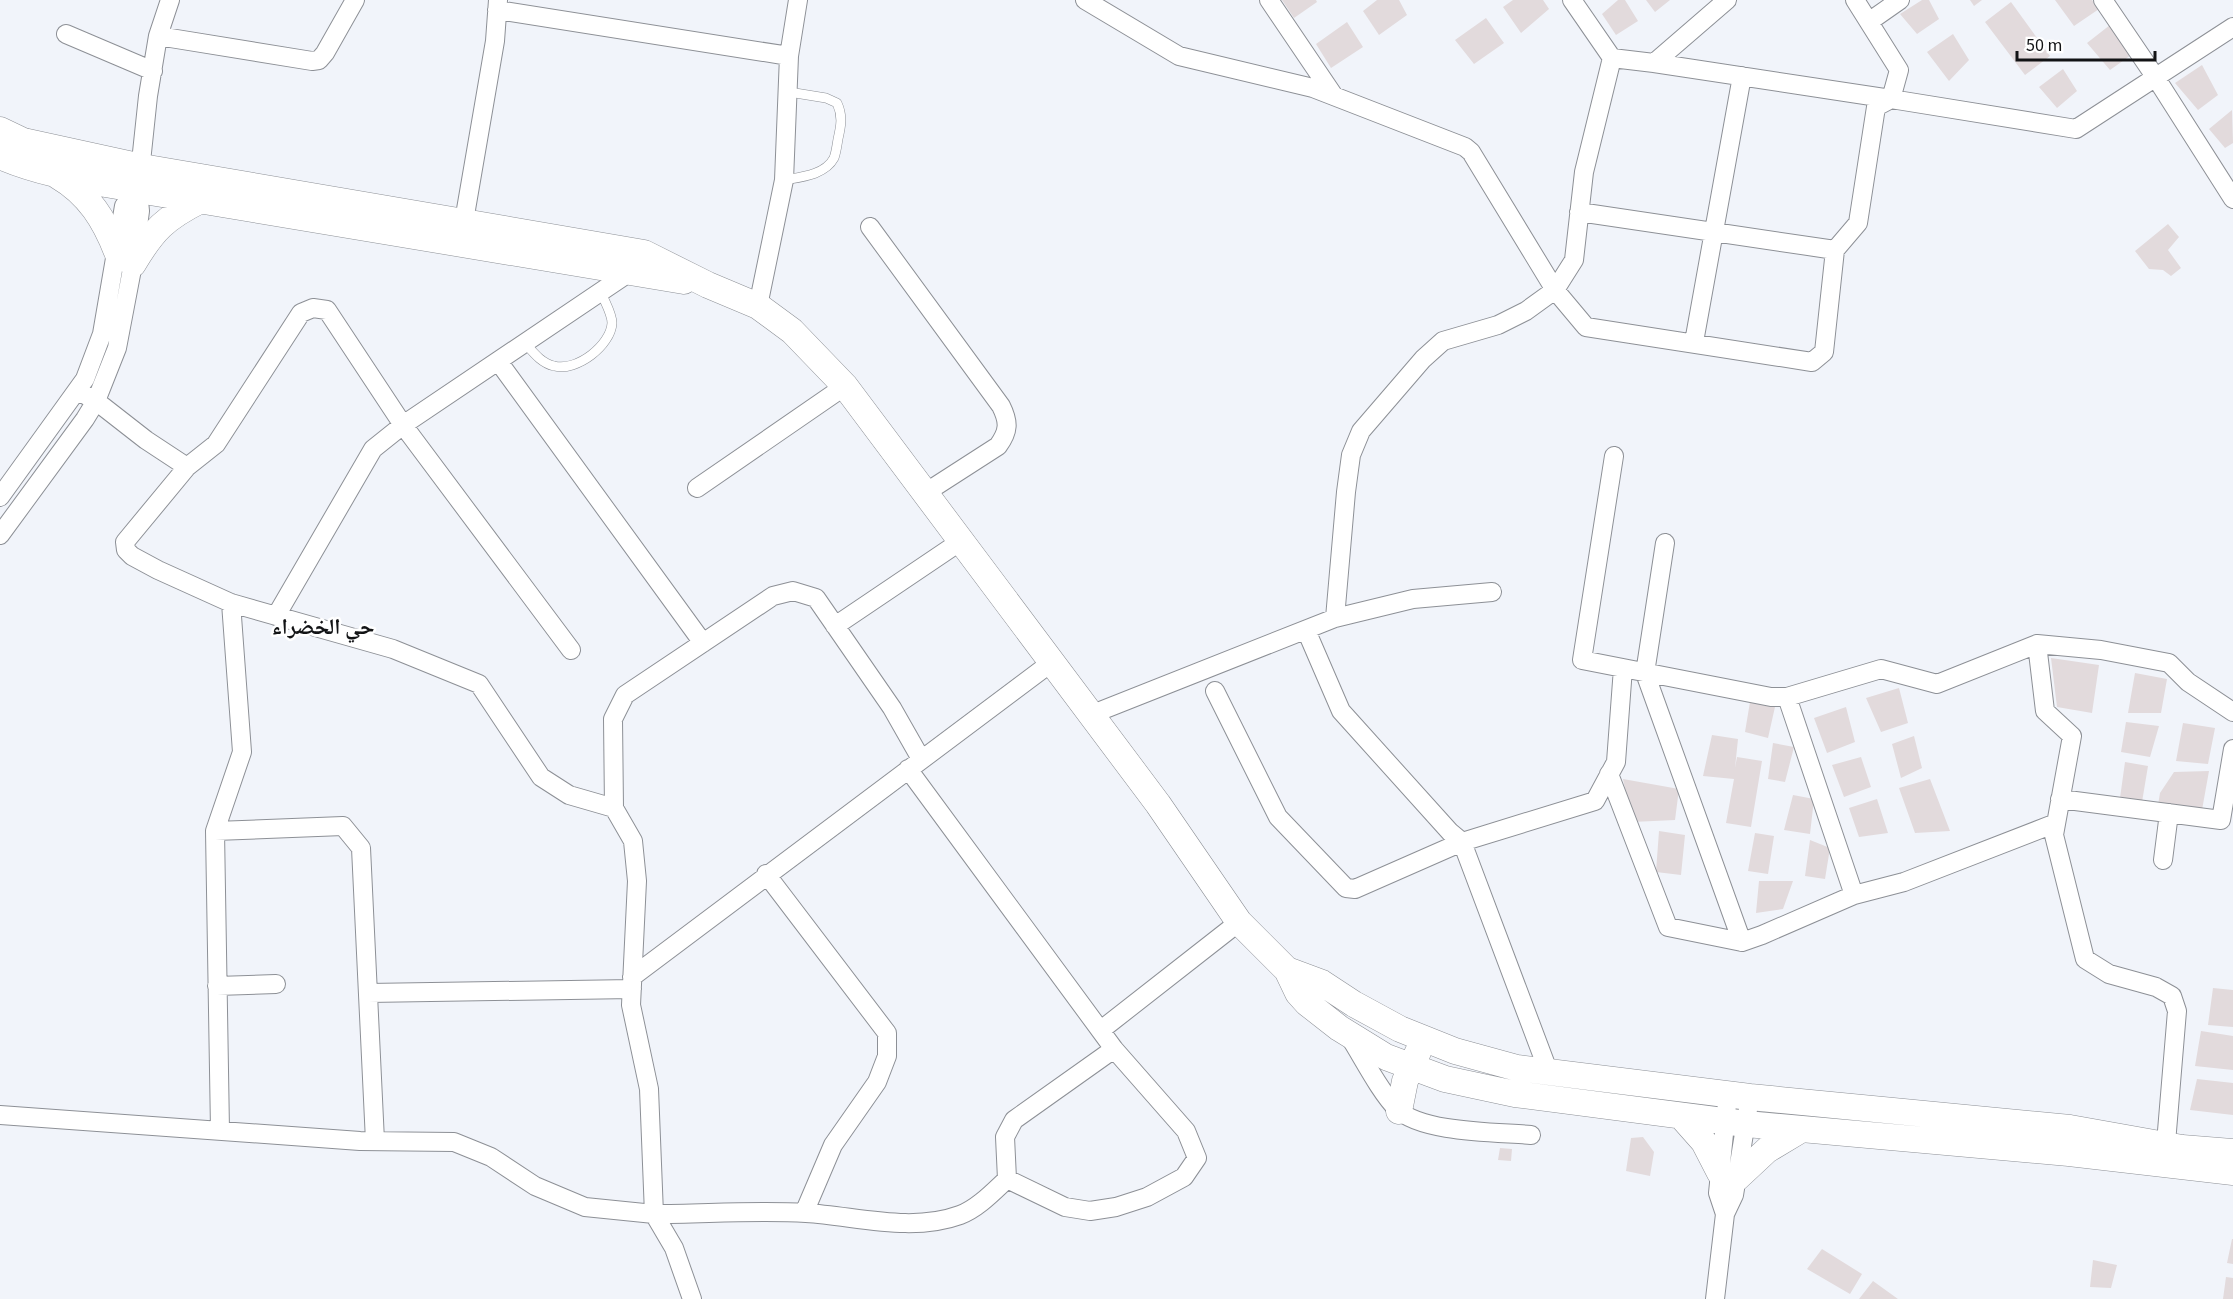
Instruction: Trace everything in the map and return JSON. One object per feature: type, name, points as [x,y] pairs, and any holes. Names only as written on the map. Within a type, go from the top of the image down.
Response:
[{"type":"street","points":[[0,497],[78,391],[102,334],[140,211],[140,178],[148,96],[158,36],[170,0]]},
{"type":"street","points":[[158,36],[312,62],[319,60],[325,53],[355,0]]},
{"type":"street","points":[[758,306],[784,180],[789,56],[798,0]]},
{"type":"street","points":[[1085,0],[1179,56],[1313,88],[1465,147],[1471,152],[1555,290],[1586,327],[1812,362],[1824,352],[1835,250],[1858,223],[1876,107],[1891,99],[1899,70],[1855,0]]},
{"type":"street","points":[[1269,0],[1334,96]]},
{"type":"street","points":[[1335,618],[1351,455],[1361,431],[1423,359],[1443,341],[1498,325],[1526,311],[1555,290],[1574,260],[1584,172],[1612,58],[1572,0]]},
{"type":"street","points":[[1654,63],[1727,0]]},
{"type":"street","points":[[1870,21],[1900,0]]},
{"type":"street","points":[[2103,0],[2233,199]]},
{"type":"street","points":[[464,221],[495,41],[498,5],[789,56]]},
{"type":"street","points":[[1612,58],[1742,76],[2076,129],[2233,27]]},
{"type":"street","points":[[66,34],[153,71]]},
{"type":"street","points":[[1694,342],[1742,76]]},
{"type":"street","points":[[0,130],[23,141],[201,200],[708,285]]},
{"type":"street","points":[[0,156],[53,173],[140,178],[464,221],[644,253],[708,285],[758,306],[792,331],[845,386],[1158,804],[1239,922],[1287,970],[1298,993],[1307,1003],[1348,1035],[1386,1058],[1445,1079],[1515,1094],[1681,1116],[1802,1129],[2165,1155],[2233,1152]]},
{"type":"street","points":[[0,535],[96,401],[117,348],[125,258],[97,210],[82,193],[53,173]]},
{"type":"street","points":[[125,258],[145,243],[159,226],[179,211],[201,200]]},
{"type":"street","points":[[1579,212],[1835,250]]},
{"type":"street","points":[[870,227],[1001,406],[1008,420],[1006,435],[998,446],[925,493]]},
{"type":"street","points":[[276,615],[373,449],[403,425],[630,272]]},
{"type":"street","points":[[571,650],[403,425],[327,310],[313,308],[301,313],[216,444],[187,467],[125,542],[126,550],[132,556],[231,603],[393,649],[479,684],[541,777],[569,795],[614,808]]},
{"type":"street","points":[[498,361],[703,643]]},
{"type":"street","points":[[697,488],[845,386]]},
{"type":"street","points":[[78,391],[96,401],[146,440],[187,467]]},
{"type":"street","points":[[1614,456],[1582,660],[1786,698],[1881,669],[1936,684],[2037,644],[2101,650],[2169,663],[2188,682],[2233,712]]},
{"type":"street","points":[[835,626],[961,541]]},
{"type":"street","points":[[1665,543],[1645,673],[1742,942]]},
{"type":"street","points":[[692,1299],[674,1248],[654,1214],[649,1089],[631,1005],[637,880],[633,841],[614,808],[613,719],[625,695],[773,596],[793,591],[816,598],[892,708],[915,764],[1114,1049],[1186,1131],[1197,1158],[1184,1177],[1147,1197],[1116,1207],[1090,1211],[1065,1207],[1007,1179]]},
{"type":"street","points":[[1090,715],[1335,618],[1413,599],[1492,592]]},
{"type":"street","points":[[220,1130],[215,831],[242,752],[231,603]]},
{"type":"street","points":[[1306,630],[1341,711],[1449,832],[1462,842],[1549,1073]]},
{"type":"street","points":[[2037,644],[2045,711],[2072,736],[2054,835],[2085,959],[2109,974],[2156,987],[2172,996],[2177,1011],[2165,1155]]},
{"type":"street","points":[[368,993],[632,983],[766,874],[1052,662]]},
{"type":"street","points":[[1215,691],[1278,817],[1346,888],[1355,889],[1462,842],[1595,801],[1616,762],[1623,668]]},
{"type":"street","points":[[1786,698],[1854,895]]},
{"type":"street","points":[[2060,799],[2221,820],[2233,750]]},
{"type":"street","points":[[1609,774],[1668,927],[1742,942],[1762,936],[1854,895],[1904,882],[2056,823]]},
{"type":"street","points":[[2163,860],[2169,813]]},
{"type":"street","points":[[215,831],[343,826],[362,848],[375,1141]]},
{"type":"street","points":[[766,874],[887,1033],[886,1056],[877,1082],[833,1145],[804,1213]]},
{"type":"street","points":[[1101,1030],[1239,922]]},
{"type":"street","points":[[1287,970],[1322,983],[1377,1017],[1425,1039],[1485,1060],[1549,1073],[1739,1095],[2070,1128],[2233,1172]]},
{"type":"street","points":[[217,986],[276,984]]},
{"type":"street","points":[[1348,1035],[1399,1111],[1414,1121],[1431,1126],[1531,1135]]},
{"type":"street","points":[[1399,1111],[1405,1081],[1425,1039]]},
{"type":"street","points":[[1007,1179],[1005,1137],[1014,1120],[1114,1049]]},
{"type":"street","points":[[1729,1176],[1739,1095]]},
{"type":"street","points":[[0,1115],[375,1141],[454,1143],[491,1157],[535,1186],[585,1207],[654,1214],[804,1213],[911,1223],[937,1221],[962,1214],[982,1201],[1007,1179]]},
{"type":"street","points":[[1681,1116],[1729,1176],[1734,1195],[1725,1214],[1715,1299]]},
{"type":"street","points":[[1729,1176],[1802,1129]]},
{"type":"lane","points":[[784,180],[813,174],[825,168],[834,158],[842,114],[837,103],[826,98],[789,92]]},
{"type":"lane","points":[[525,343],[540,359],[554,366],[578,363],[608,339],[611,330],[612,319],[601,292]]},
{"type":"building","points":[[1282,0],[1316,0],[1317,2],[1294,18]]},
{"type":"building","points":[[1377,0],[1399,0],[1407,15],[1379,35],[1363,11]]},
{"type":"building","points":[[1513,0],[1543,0],[1549,9],[1521,33],[1503,7]]},
{"type":"building","points":[[1618,0],[1625,0],[1638,21],[1616,35],[1602,14]]},
{"type":"building","points":[[1646,0],[1670,0],[1655,12]]},
{"type":"building","points":[[1922,0],[1929,0],[1939,19],[1917,34],[1900,14]]},
{"type":"building","points":[[1970,0],[1982,0],[1974,6]]},
{"type":"building","points":[[2055,0],[2092,0],[2099,9],[2074,26]]},
{"type":"building","points":[[2011,2],[2050,56],[2025,75],[1985,22]]},
{"type":"building","points":[[1486,18],[1504,43],[1474,64],[1455,40]]},
{"type":"building","points":[[1347,22],[1363,47],[1331,68],[1316,44]]},
{"type":"building","points":[[2110,25],[2134,53],[2110,70],[2087,43]]},
{"type":"building","points":[[1953,34],[1969,60],[1949,81],[1927,52]]},
{"type":"building","points":[[2202,65],[2218,95],[2198,110],[2175,83]]},
{"type":"building","points":[[2063,69],[2077,91],[2057,108],[2039,87]]},
{"type":"building","points":[[2232,110],[2233,143],[2225,148],[2209,129]]},
{"type":"building","points":[[2168,224],[2179,237],[2168,250],[2181,268],[2171,276],[2163,270],[2149,269],[2135,251]]},
{"type":"building","points":[[2051,658],[2099,665],[2092,713],[2057,707]]},
{"type":"building","points":[[2135,673],[2167,679],[2161,713],[2128,713]]},
{"type":"building","points":[[1899,688],[1908,723],[1881,732],[1866,698]]},
{"type":"building","points":[[1777,698],[1768,738],[1745,732],[1750,702]]},
{"type":"building","points":[[1846,707],[1855,742],[1827,753],[1814,718]]},
{"type":"building","points":[[2126,722],[2159,726],[2150,757],[2121,752]]},
{"type":"building","points":[[2183,723],[2215,728],[2208,764],[2176,761]]},
{"type":"building","points":[[1712,735],[1738,739],[1735,768],[1737,757],[1762,761],[1751,827],[1726,823],[1734,779],[1703,776]]},
{"type":"building","points":[[1914,736],[1922,768],[1901,778],[1892,744]]},
{"type":"building","points":[[1773,743],[1794,747],[1785,782],[1768,779]]},
{"type":"building","points":[[1861,757],[1871,787],[1844,797],[1832,765]]},
{"type":"building","points":[[2125,762],[2148,766],[2142,802],[2120,798]]},
{"type":"building","points":[[2209,771],[2202,810],[2158,805],[2160,793],[2174,772]]},
{"type":"building","points":[[1623,779],[1679,789],[1675,820],[1632,822]]},
{"type":"building","points":[[1930,779],[1950,831],[1915,833],[1899,788]]},
{"type":"building","points":[[1793,795],[1814,799],[1810,834],[1784,830]]},
{"type":"building","points":[[1877,799],[1888,833],[1859,837],[1849,808]]},
{"type":"building","points":[[1659,831],[1685,835],[1681,875],[1656,872]]},
{"type":"building","points":[[1755,833],[1774,836],[1768,874],[1748,871]]},
{"type":"building","points":[[1810,840],[1830,848],[1825,879],[1805,876]]},
{"type":"building","points":[[1759,881],[1793,881],[1783,909],[1756,913]]},
{"type":"building","points":[[2213,988],[2233,990],[2233,1027],[2208,1025]]},
{"type":"building","points":[[2201,1031],[2233,1036],[2233,1070],[2195,1066]]},
{"type":"building","points":[[2197,1079],[2233,1083],[2233,1115],[2190,1110]]},
{"type":"building","points":[[1643,1137],[1654,1152],[1650,1176],[1626,1171],[1631,1138]]},
{"type":"building","points":[[1500,1148],[1512,1149],[1511,1161],[1498,1160]]},
{"type":"building","points":[[2233,1239],[2233,1264],[2227,1263]]},
{"type":"building","points":[[1822,1249],[1862,1274],[1850,1294],[1807,1269]]},
{"type":"building","points":[[2093,1260],[2117,1265],[2111,1288],[2090,1287]]},
{"type":"building","points":[[2226,1277],[2233,1278],[2233,1299],[2223,1299]]},
{"type":"building","points":[[1873,1281],[1898,1299],[1859,1299]]},
{"type":"district","name":"حي الخضراء","points":[[323,626]]}]
